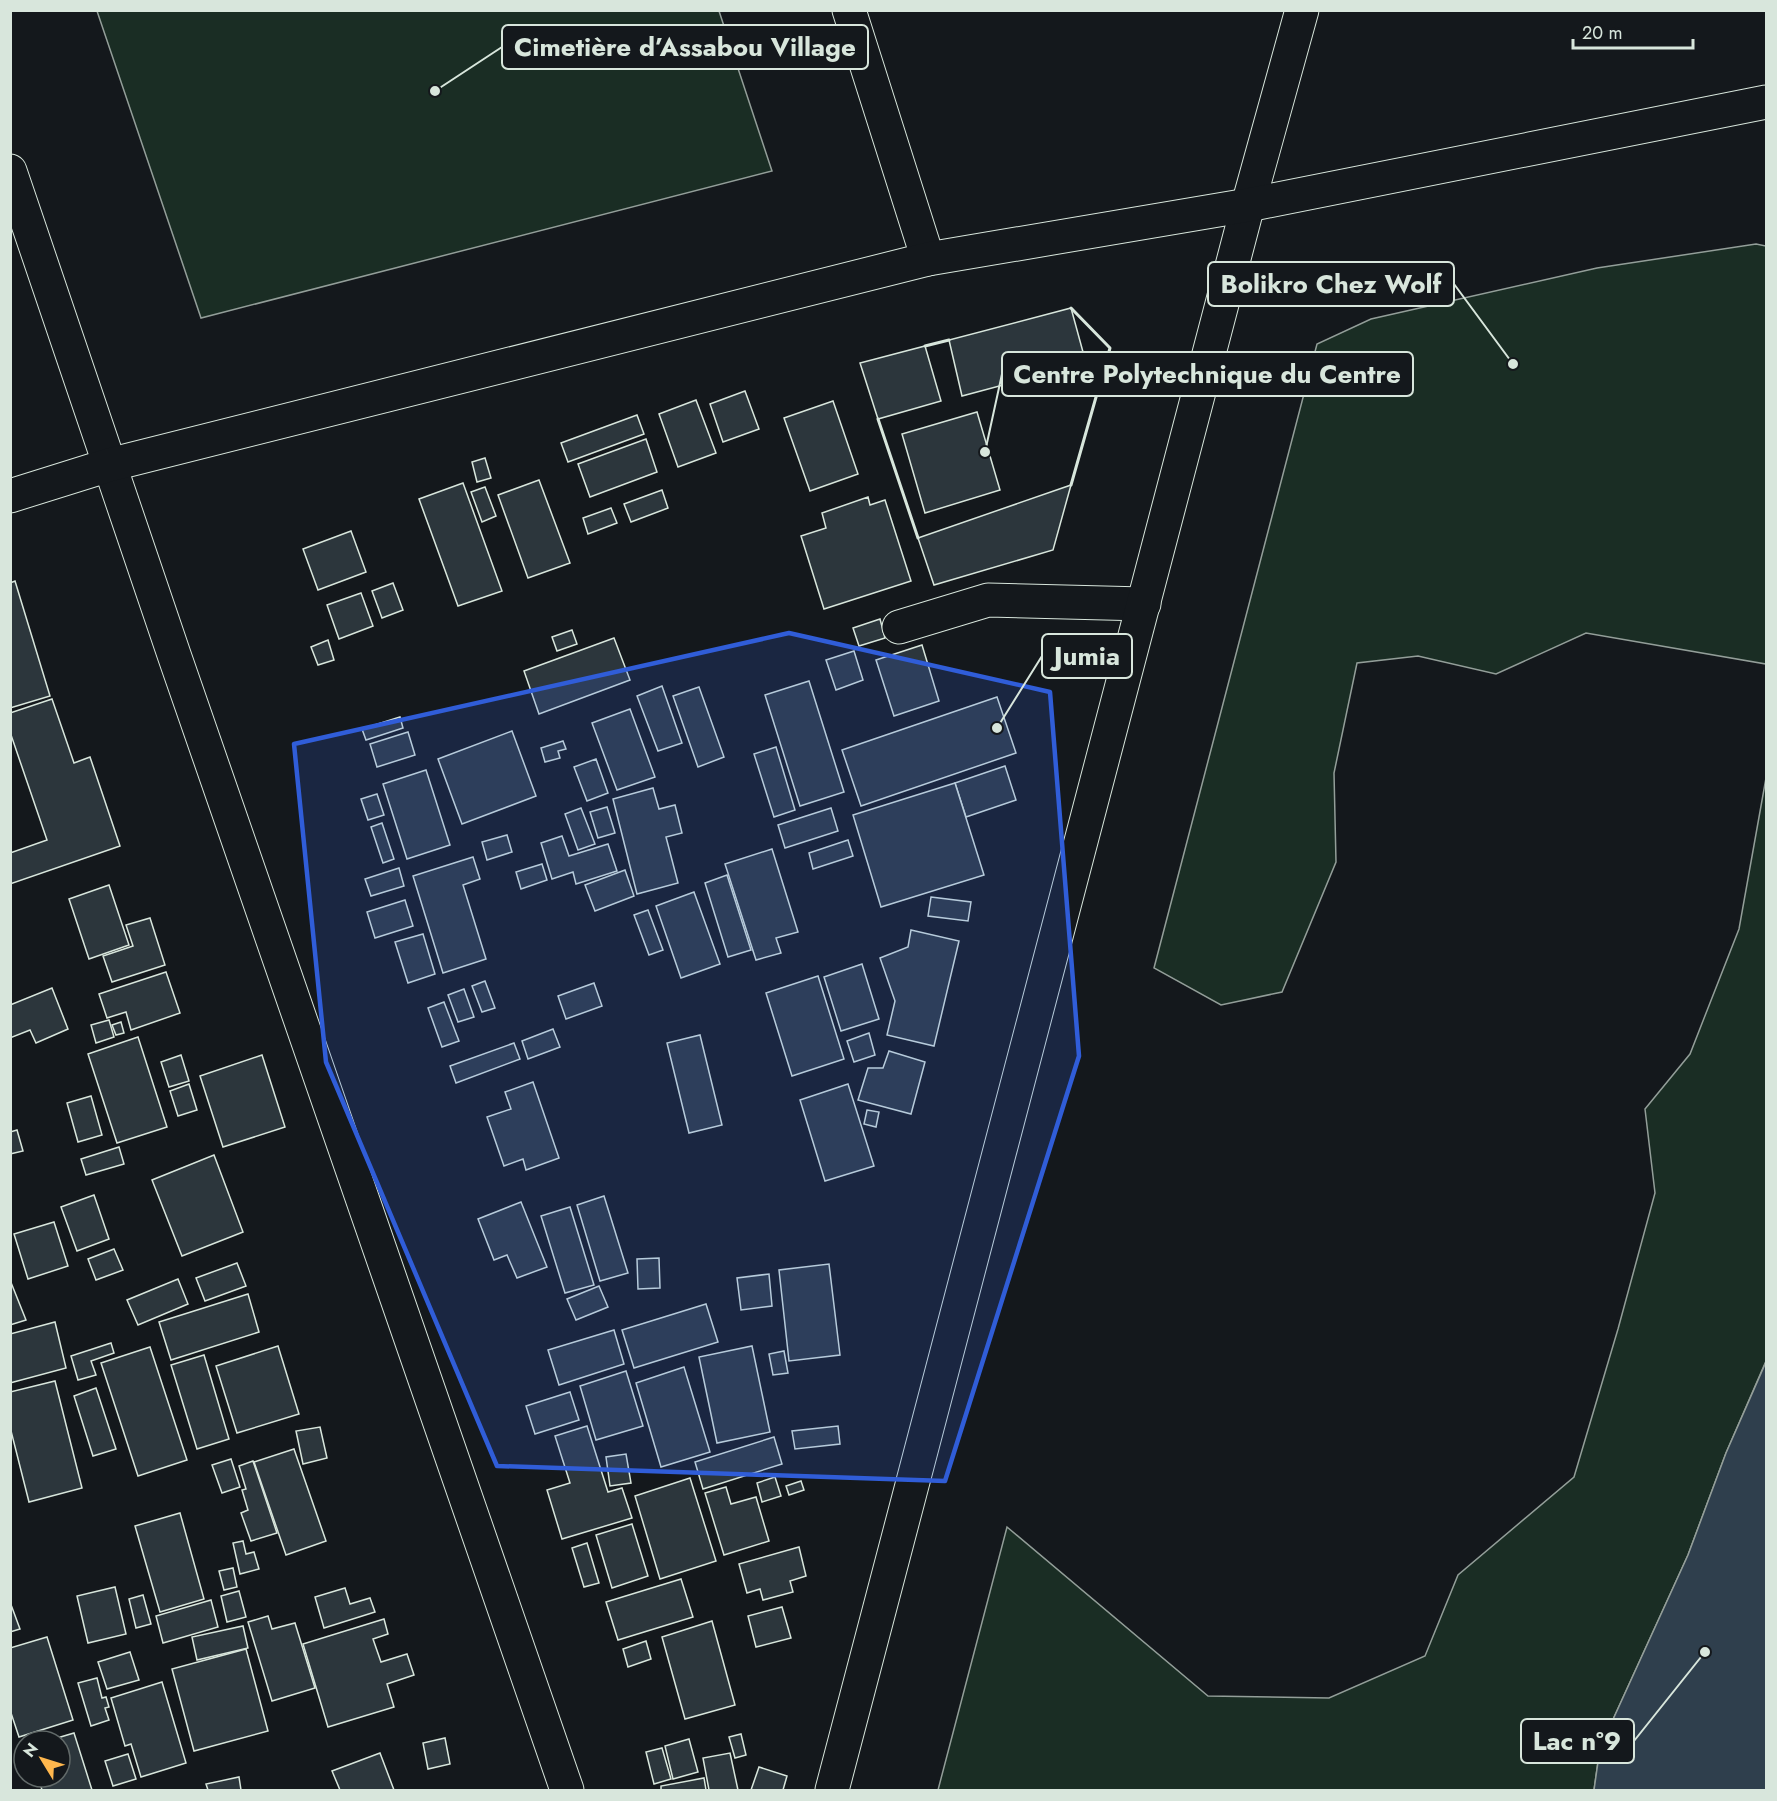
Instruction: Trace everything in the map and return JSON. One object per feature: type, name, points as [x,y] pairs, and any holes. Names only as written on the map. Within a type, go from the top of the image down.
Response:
[{"type":"street","points":[[849,10],[928,259]]},
{"type":"street","points":[[832,1791],[1248,205],[1302,10]]},
{"type":"street","points":[[10,496],[109,465],[928,259],[1248,205],[1767,102]]},
{"type":"street","points":[[10,171],[366,1217],[567,1791]]},
{"type":"street","points":[[898,627],[988,600],[1144,604]]},
{"type":"highlighted area","points":[[789,633],[1050,692],[1079,1056],[945,1481],[497,1466],[326,1062],[294,744]]},
{"type":"green space","points":[[97,11],[719,11],[772,171],[201,318]]},
{"type":"green space","points":[[1756,244],[1766,246],[1766,664],[1586,633],[1496,674],[1418,656],[1357,663],[1334,773],[1336,862],[1282,992],[1221,1005],[1154,968],[1317,344],[1371,319],[1597,268]]},
{"type":"green space","points":[[1766,778],[1766,1361],[1726,1453],[1688,1555],[1600,1748],[1594,1790],[938,1790],[1007,1527],[1208,1696],[1329,1698],[1425,1656],[1458,1575],[1574,1477],[1655,1193],[1645,1109],[1690,1054],[1739,929]]},
{"type":"water","points":[[1766,1362],[1766,1790],[1594,1790],[1600,1748],[1688,1555],[1726,1453]]},
{"type":"building","points":[[1071,308],[1086,363],[962,396],[949,340]]},
{"type":"building","points":[[925,346],[941,401],[878,419],[860,363]]},
{"type":"building","points":[[745,391],[759,429],[723,442],[710,404]]},
{"type":"building","points":[[696,400],[716,453],[678,467],[659,414]]},
{"type":"building","points":[[833,401],[858,474],[810,491],[784,418]]},
{"type":"building","points":[[977,412],[1000,490],[925,513],[902,434]]},
{"type":"building","points":[[637,415],[644,434],[568,462],[561,443]]},
{"type":"building","points":[[646,439],[657,472],[590,497],[578,464]]},
{"type":"building","points":[[485,458],[491,478],[477,482],[472,462]]},
{"type":"building","points":[[539,480],[570,563],[528,578],[498,495]]},
{"type":"building","points":[[463,483],[502,591],[458,606],[419,499]]},
{"type":"building","points":[[1071,485],[1053,550],[934,585],[918,538]]},
{"type":"building","points":[[485,487],[496,516],[482,522],[471,492]]},
{"type":"building","points":[[662,490],[668,508],[631,522],[624,504]]},
{"type":"building","points":[[868,497],[870,505],[885,500],[911,581],[824,609],[801,536],[826,528],[822,513]]},
{"type":"building","points":[[611,508],[617,523],[588,534],[583,518]]},
{"type":"building","points":[[351,531],[366,572],[318,590],[303,549]]},
{"type":"building","points":[[15,581],[50,696],[10,708],[10,583]]},
{"type":"building","points":[[393,583],[403,610],[382,618],[372,591]]},
{"type":"building","points":[[361,593],[373,626],[339,639],[327,605]]},
{"type":"building","points":[[880,619],[885,638],[859,646],[853,628]]},
{"type":"building","points":[[572,630],[577,644],[557,651],[552,637]]},
{"type":"building","points":[[614,638],[630,680],[539,714],[524,671]]},
{"type":"building","points":[[328,640],[334,660],[318,665],[311,647]]},
{"type":"building","points":[[922,645],[939,701],[894,716],[876,660]]},
{"type":"building","points":[[854,651],[863,680],[836,690],[826,660]]},
{"type":"building","points":[[809,681],[844,792],[800,806],[765,695]]},
{"type":"building","points":[[662,686],[682,743],[658,751],[637,696]]},
{"type":"building","points":[[699,687],[724,757],[698,767],[673,696]]},
{"type":"building","points":[[997,697],[1016,753],[861,806],[842,750]]},
{"type":"building","points":[[52,699],[74,763],[90,757],[120,846],[10,884],[10,853],[47,840],[10,732],[10,713]]},
{"type":"building","points":[[630,709],[655,777],[617,790],[592,723]]},
{"type":"building","points":[[400,717],[403,728],[366,740],[362,729]]},
{"type":"building","points":[[512,731],[536,796],[462,824],[438,759]]},
{"type":"building","points":[[408,732],[415,755],[377,767],[370,744]]},
{"type":"building","points":[[563,741],[566,749],[558,751],[560,758],[545,762],[541,748]]},
{"type":"building","points":[[776,747],[795,810],[774,817],[754,754]]},
{"type":"building","points":[[596,759],[608,793],[587,801],[574,767]]},
{"type":"building","points":[[1005,766],[1016,800],[966,817],[955,783]]},
{"type":"building","points":[[426,770],[450,845],[407,859],[383,784]]},
{"type":"building","points":[[955,783],[984,875],[881,907],[853,815]]},
{"type":"building","points":[[653,788],[659,809],[675,805],[682,833],[666,837],[678,883],[637,894],[613,799]]},
{"type":"building","points":[[377,794],[384,815],[368,820],[361,799]]},
{"type":"building","points":[[607,807],[615,833],[598,838],[590,812]]},
{"type":"building","points":[[581,808],[595,844],[578,850],[565,814]]},
{"type":"building","points":[[831,808],[838,831],[785,848],[778,825]]},
{"type":"building","points":[[382,823],[394,859],[383,863],[371,827]]},
{"type":"building","points":[[507,835],[512,852],[487,860],[482,842]]},
{"type":"building","points":[[562,836],[569,856],[608,844],[617,871],[576,884],[573,872],[552,879],[541,843]]},
{"type":"building","points":[[848,840],[853,856],[813,869],[809,853]]},
{"type":"building","points":[[772,849],[798,932],[776,938],[781,953],[756,960],[725,864]]},
{"type":"building","points":[[473,857],[480,879],[463,885],[486,959],[443,973],[413,876]]},
{"type":"building","points":[[542,864],[547,880],[521,889],[516,872]]},
{"type":"building","points":[[399,868],[404,886],[371,896],[365,879]]},
{"type":"building","points":[[625,870],[634,896],[595,911],[585,885]]},
{"type":"building","points":[[727,875],[751,950],[728,957],[705,883]]},
{"type":"building","points":[[109,885],[129,945],[89,959],[69,899]]},
{"type":"building","points":[[694,892],[720,964],[681,978],[656,906]]},
{"type":"building","points":[[931,897],[971,902],[968,921],[928,916]]},
{"type":"building","points":[[405,900],[413,926],[375,938],[367,912]]},
{"type":"building","points":[[648,910],[663,950],[649,955],[634,915]]},
{"type":"building","points":[[150,918],[165,965],[112,982],[103,956],[133,946],[126,925]]},
{"type":"building","points":[[911,930],[959,941],[934,1046],[887,1035],[895,1001],[880,958],[908,947]]},
{"type":"building","points":[[423,934],[435,974],[408,983],[395,942]]},
{"type":"building","points":[[862,964],[879,1019],[841,1031],[824,977]]},
{"type":"building","points":[[166,972],[180,1013],[131,1030],[126,1012],[107,1018],[99,994]]},
{"type":"building","points":[[818,976],[844,1059],[792,1076],[766,993]]},
{"type":"building","points":[[485,981],[495,1008],[482,1012],[472,986]]},
{"type":"building","points":[[594,983],[602,1006],[566,1019],[558,996]]},
{"type":"building","points":[[52,988],[68,1029],[36,1043],[30,1030],[10,1038],[10,1005]]},
{"type":"building","points":[[464,989],[474,1017],[458,1022],[448,995]]},
{"type":"building","points":[[444,1002],[459,1041],[442,1047],[428,1008]]},
{"type":"building","points":[[109,1020],[114,1037],[96,1043],[91,1025]]},
{"type":"building","points":[[121,1022],[124,1033],[116,1035],[112,1025]]},
{"type":"building","points":[[553,1029],[560,1047],[528,1059],[522,1041]]},
{"type":"building","points":[[869,1033],[875,1055],[854,1062],[847,1041]]},
{"type":"building","points":[[700,1035],[722,1125],[689,1133],[667,1043]]},
{"type":"building","points":[[138,1037],[167,1127],[117,1143],[88,1054]]},
{"type":"building","points":[[514,1043],[520,1059],[456,1083],[450,1066]]},
{"type":"building","points":[[889,1051],[925,1062],[911,1114],[858,1100],[868,1068],[883,1068]]},
{"type":"building","points":[[181,1055],[189,1081],[169,1087],[161,1062]]},
{"type":"building","points":[[262,1055],[285,1127],[223,1147],[200,1076]]},
{"type":"building","points":[[533,1082],[559,1158],[526,1170],[523,1159],[504,1166],[487,1117],[511,1109],[505,1092]]},
{"type":"building","points":[[189,1084],[197,1110],[178,1116],[170,1091]]},
{"type":"building","points":[[848,1084],[874,1166],[825,1181],[800,1100]]},
{"type":"building","points":[[91,1096],[102,1135],[78,1142],[67,1103]]},
{"type":"building","points":[[867,1110],[879,1112],[876,1127],[864,1124]]},
{"type":"building","points":[[17,1130],[23,1151],[10,1154],[10,1132]]},
{"type":"building","points":[[119,1147],[124,1164],[86,1175],[81,1159]]},
{"type":"building","points":[[214,1155],[243,1232],[182,1256],[152,1180]]},
{"type":"building","points":[[94,1195],[109,1239],[77,1251],[61,1207]]},
{"type":"building","points":[[604,1196],[628,1273],[600,1281],[577,1205]]},
{"type":"building","points":[[521,1202],[547,1267],[517,1278],[507,1255],[494,1260],[478,1219]]},
{"type":"building","points":[[570,1207],[594,1285],[565,1293],[541,1216]]},
{"type":"building","points":[[54,1222],[68,1266],[28,1279],[14,1234]]},
{"type":"building","points":[[114,1249],[123,1270],[96,1280],[88,1259]]},
{"type":"building","points":[[659,1258],[660,1288],[638,1289],[637,1259]]},
{"type":"building","points":[[237,1263],[246,1286],[205,1301],[196,1278]]},
{"type":"building","points":[[829,1264],[840,1355],[789,1361],[779,1270]]},
{"type":"building","points":[[769,1274],[772,1306],[741,1310],[737,1278]]},
{"type":"building","points":[[178,1279],[188,1304],[138,1325],[127,1300]]},
{"type":"building","points":[[10,1280],[26,1320],[10,1325]]},
{"type":"building","points":[[599,1286],[608,1307],[576,1320],[567,1299]]},
{"type":"building","points":[[248,1294],[259,1332],[171,1360],[159,1322]]},
{"type":"building","points":[[706,1304],[718,1342],[634,1368],[622,1330]]},
{"type":"building","points":[[55,1322],[66,1368],[10,1383],[10,1334]]},
{"type":"building","points":[[614,1330],[624,1364],[559,1385],[548,1350]]},
{"type":"building","points":[[111,1343],[114,1353],[91,1361],[96,1375],[78,1380],[71,1356]]},
{"type":"building","points":[[278,1346],[299,1414],[237,1433],[216,1366]]},
{"type":"building","points":[[752,1346],[770,1432],[717,1443],[699,1357]]},
{"type":"building","points":[[150,1347],[187,1460],[138,1476],[101,1363]]},
{"type":"building","points":[[784,1351],[788,1373],[773,1375],[769,1354]]},
{"type":"building","points":[[204,1355],[229,1439],[197,1449],[171,1365]]},
{"type":"building","points":[[684,1367],[710,1452],[661,1467],[636,1383]]},
{"type":"building","points":[[626,1371],[643,1426],[596,1440],[580,1386]]},
{"type":"building","points":[[55,1381],[82,1488],[29,1502],[10,1427],[10,1392]]},
{"type":"building","points":[[96,1388],[116,1449],[93,1456],[74,1396]]},
{"type":"building","points":[[570,1392],[579,1420],[535,1434],[526,1406]]},
{"type":"building","points":[[587,1426],[608,1492],[622,1488],[632,1518],[562,1539],[547,1490],[570,1483],[555,1436]]},
{"type":"building","points":[[838,1426],[840,1444],[795,1449],[792,1431]]},
{"type":"building","points":[[320,1427],[327,1458],[303,1464],[296,1431]]},
{"type":"building","points":[[774,1437],[782,1464],[703,1489],[695,1462]]},
{"type":"building","points":[[294,1449],[326,1541],[286,1555],[254,1462]]},
{"type":"building","points":[[626,1454],[631,1483],[610,1486],[606,1457]]},
{"type":"building","points":[[231,1459],[240,1487],[222,1493],[212,1465]]},
{"type":"building","points":[[253,1461],[277,1533],[251,1541],[241,1513],[248,1510],[242,1490],[246,1489],[239,1466]]},
{"type":"building","points":[[775,1477],[781,1496],[762,1502],[757,1483]]},
{"type":"building","points":[[690,1478],[716,1561],[660,1579],[635,1496]]},
{"type":"building","points":[[801,1481],[804,1490],[789,1495],[786,1486]]},
{"type":"building","points":[[726,1487],[731,1504],[756,1497],[769,1541],[724,1555],[705,1493]]},
{"type":"building","points":[[180,1513],[204,1599],[160,1612],[135,1526]]},
{"type":"building","points":[[632,1524],[648,1576],[612,1588],[596,1535]]},
{"type":"building","points":[[243,1541],[246,1554],[254,1552],[259,1569],[240,1574],[233,1543]]},
{"type":"building","points":[[587,1543],[599,1583],[584,1587],[572,1548]]},
{"type":"building","points":[[799,1547],[806,1576],[790,1581],[793,1592],[763,1600],[760,1589],[747,1593],[739,1564]]},
{"type":"building","points":[[233,1568],[237,1587],[224,1590],[219,1571]]},
{"type":"building","points":[[681,1579],[693,1617],[618,1640],[606,1602]]},
{"type":"building","points":[[115,1587],[126,1634],[88,1643],[77,1596]]},
{"type":"building","points":[[345,1588],[350,1604],[370,1598],[375,1612],[324,1628],[315,1597]]},
{"type":"building","points":[[239,1591],[246,1617],[227,1622],[221,1596]]},
{"type":"building","points":[[143,1595],[151,1624],[136,1628],[129,1599]]},
{"type":"building","points":[[211,1600],[218,1627],[163,1643],[156,1616]]},
{"type":"building","points":[[10,1602],[20,1629],[10,1632]]},
{"type":"building","points":[[782,1607],[791,1638],[756,1647],[748,1616]]},
{"type":"building","points":[[268,1616],[272,1629],[295,1623],[315,1688],[272,1701],[248,1622]]},
{"type":"building","points":[[384,1619],[388,1634],[373,1639],[381,1662],[407,1654],[414,1675],[387,1684],[394,1707],[328,1727],[303,1644]]},
{"type":"building","points":[[712,1621],[735,1705],[685,1719],[662,1637]]},
{"type":"building","points":[[243,1626],[248,1648],[197,1660],[192,1637]]},
{"type":"building","points":[[47,1637],[73,1720],[44,1729],[16,1729],[10,1710],[10,1648]]},
{"type":"building","points":[[646,1641],[651,1659],[628,1667],[623,1649]]},
{"type":"building","points":[[246,1649],[268,1731],[194,1751],[172,1669]]},
{"type":"building","points":[[130,1652],[139,1680],[107,1689],[98,1662]]},
{"type":"building","points":[[97,1678],[102,1698],[106,1697],[109,1707],[105,1708],[109,1720],[91,1726],[78,1683]]},
{"type":"building","points":[[162,1682],[186,1763],[141,1777],[131,1744],[125,1746],[111,1698]]},
{"type":"building","points":[[74,1733],[92,1790],[42,1790],[72,1789],[72,1734]]},
{"type":"building","points":[[741,1734],[746,1755],[735,1758],[729,1737]]},
{"type":"building","points":[[445,1738],[450,1764],[428,1769],[423,1743]]},
{"type":"building","points":[[689,1739],[698,1772],[673,1779],[665,1746]]},
{"type":"building","points":[[662,1748],[671,1779],[654,1784],[646,1752]]},
{"type":"building","points":[[380,1753],[394,1790],[340,1790],[332,1771]]},
{"type":"building","points":[[730,1753],[738,1790],[709,1790],[703,1758]]},
{"type":"building","points":[[128,1754],[136,1779],[113,1786],[105,1761]]},
{"type":"building","points":[[759,1767],[787,1776],[783,1790],[751,1790]]},
{"type":"building","points":[[239,1777],[241,1790],[208,1790],[206,1784]]},
{"type":"building","points":[[704,1778],[706,1790],[661,1790],[661,1786]]},
{"type":"wall","points":[[1071,308],[1110,348],[1071,485]]},
{"type":"wall","points":[[925,346],[949,340]]},
{"type":"wall","points":[[878,419],[918,538]]},
{"type":"place","name":"Cimetière d’Assabou Village","points":[[435,91]]},
{"type":"place","name":"Bolikro Chez Wolf","points":[[1513,364]]},
{"type":"place","name":"Centre Polytechnique du Centre","points":[[985,452]]},
{"type":"place","name":"Jumia","points":[[997,728]]},
{"type":"place","name":"Lac n°9","points":[[1705,1652]]}]
